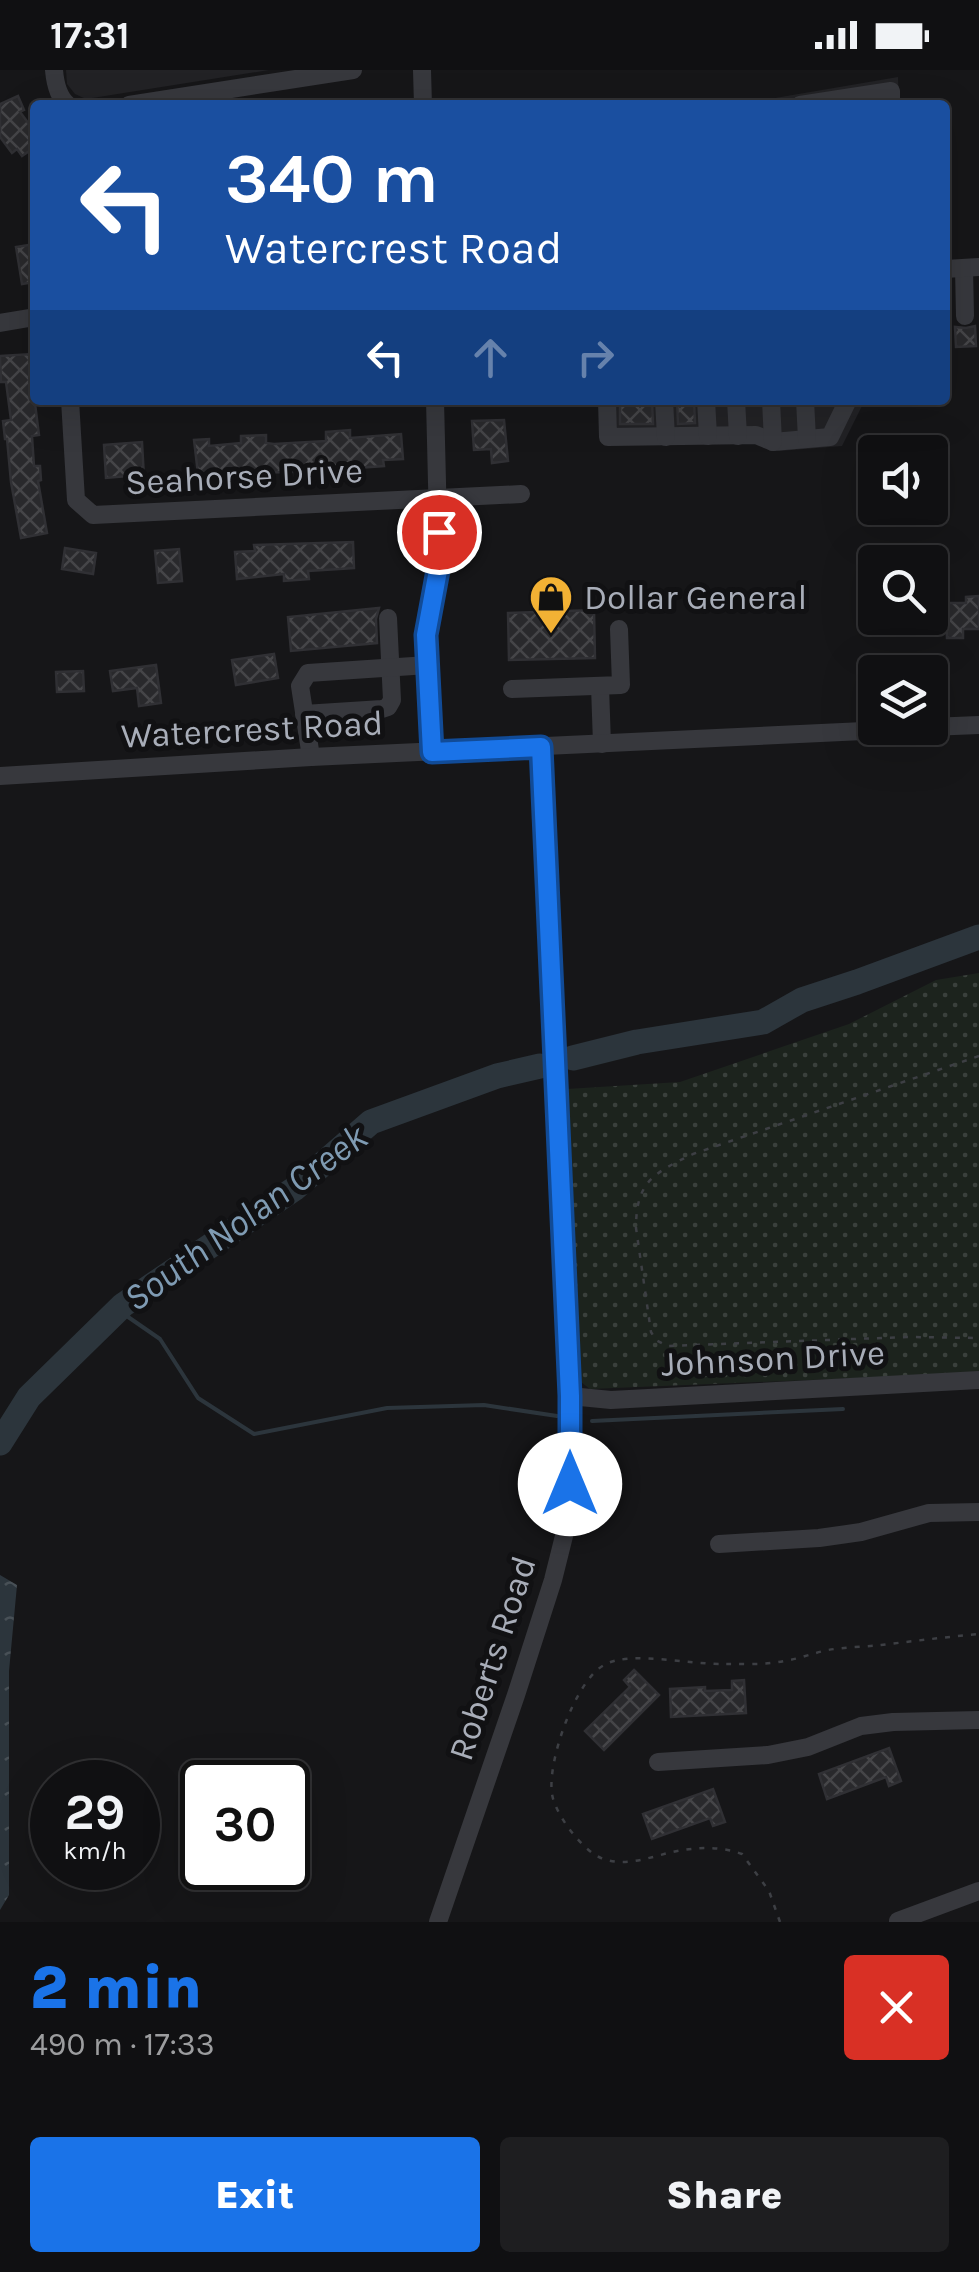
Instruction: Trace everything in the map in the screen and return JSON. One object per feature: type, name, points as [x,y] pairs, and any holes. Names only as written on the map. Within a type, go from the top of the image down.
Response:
[{"type":"street","points":[[54,70],[55,84],[63,100]]},
{"type":"street","points":[[162,100],[352,70]]},
{"type":"street","points":[[422,70],[423,100]]},
{"type":"street","points":[[858,100],[890,91],[891,100]]},
{"type":"street","points":[[963,268],[966,316]]},
{"type":"street","points":[[0,323],[30,318]]},
{"type":"street","name":"Seahorse Drive","points":[[70,405],[76,500],[93,515],[520,494]]},
{"type":"street","points":[[432,752],[426,635],[439,565],[435,405]]},
{"type":"street","points":[[607,405],[608,437],[756,436],[773,442],[830,437],[846,405]]},
{"type":"street","points":[[664,405],[666,436]]},
{"type":"street","points":[[706,405],[708,436]]},
{"type":"street","points":[[736,405],[738,436]]},
{"type":"street","points":[[771,405],[773,442]]},
{"type":"street","points":[[805,405],[807,440]]},
{"type":"street","points":[[304,714],[388,706],[392,700],[388,618]]},
{"type":"street","points":[[512,689],[621,685],[619,629]]},
{"type":"street","points":[[311,757],[300,686],[308,673],[428,665]]},
{"type":"street","points":[[600,686],[602,744]]},
{"type":"street","name":"Watercrest Road","points":[[948,727],[979,725]]},
{"type":"street","name":"Watercrest Road","points":[[0,776],[858,731]]},
{"type":"street","name":"Roberts Road","points":[[438,1922],[516,1696],[570,1516],[570,1396],[541,747]]},
{"type":"street","name":"Johnson Drive","points":[[570,1396],[612,1400],[979,1380]]},
{"type":"street","points":[[719,1544],[819,1538],[861,1532],[928,1513],[979,1512]]},
{"type":"street","points":[[658,1762],[795,1750],[861,1726],[979,1720]]},
{"type":"street","points":[[898,1921],[979,1891]]},
{"type":"path","points":[[979,1056],[693,1154],[647,1180],[638,1196],[636,1211],[651,1332],[666,1346],[979,1338]]},
{"type":"path","points":[[780,1922],[769,1890],[742,1854],[715,1848],[680,1850],[615,1862],[582,1845],[552,1800],[551,1775],[583,1684],[601,1666],[614,1660],[780,1662],[829,1650],[979,1634]]},
{"type":"shaded area","points":[[66,70],[269,70],[86,99],[67,84]]},
{"type":"shaded area","points":[[898,77],[899,100],[763,100]]},
{"type":"shaded area","points":[[601,405],[862,405],[842,446],[779,451],[752,441],[603,445]]},
{"type":"shaded area","points":[[979,973],[979,1373],[590,1389],[581,1382],[567,1089],[680,1082],[849,1024],[936,980]]},
{"type":"water","points":[[0,1575],[17,1585],[9,1671],[9,1895],[0,1910]]},
{"type":"building","points":[[18,96],[24,110],[20,112],[30,125],[30,150],[22,156],[17,149],[12,153],[0,137],[0,104]]},
{"type":"building","points":[[30,245],[30,283],[22,284],[16,247]]},
{"type":"building","points":[[975,326],[976,346],[956,347],[955,327]]},
{"type":"building","points":[[30,354],[30,405],[35,405],[39,435],[32,436],[34,466],[40,466],[38,481],[47,533],[21,538],[5,439],[3,421],[11,420],[6,382],[1,382],[0,356]]},
{"type":"building","points":[[620,405],[652,405],[653,424],[620,424]]},
{"type":"building","points":[[677,405],[694,405],[695,423],[678,424]]},
{"type":"building","points":[[504,420],[508,461],[492,463],[491,449],[474,450],[472,421]]},
{"type":"building","points":[[350,430],[350,438],[401,434],[403,459],[383,460],[384,466],[292,468],[292,472],[243,473],[242,469],[198,474],[194,440],[209,439],[209,446],[241,443],[241,436],[266,435],[266,443],[274,444],[326,441],[326,432]]},
{"type":"building","points":[[142,442],[144,478],[106,478],[104,445]]},
{"type":"building","points":[[353,542],[354,568],[308,571],[309,579],[284,581],[284,574],[237,579],[235,552],[255,551],[254,545]]},
{"type":"building","points":[[65,548],[96,553],[93,574],[62,569]]},
{"type":"building","points":[[179,549],[182,581],[158,583],[155,551]]},
{"type":"building","points":[[979,596],[979,629],[963,629],[963,638],[947,638],[948,603],[966,603],[966,597]]},
{"type":"building","points":[[379,608],[377,643],[291,651],[288,617]]},
{"type":"building","name":"Dollar General","points":[[594,610],[595,658],[509,660],[508,613]]},
{"type":"building","points":[[274,654],[278,678],[236,685],[232,660]]},
{"type":"building","points":[[156,665],[161,703],[139,706],[137,688],[113,691],[110,671]]},
{"type":"building","points":[[83,671],[84,691],[57,692],[56,672]]},
{"type":"building","points":[[634,1670],[659,1695],[604,1750],[585,1731],[630,1687],[624,1680]]},
{"type":"building","points":[[744,1680],[746,1713],[671,1717],[670,1689],[732,1690],[732,1681]]},
{"type":"building","points":[[889,1748],[901,1781],[889,1786],[886,1777],[827,1799],[819,1774]]},
{"type":"building","points":[[713,1789],[725,1822],[713,1826],[710,1818],[652,1839],[643,1814]]},
{"type":"waterway","name":"South Nolan Creek","points":[[573,1058],[637,1042],[763,1022],[802,1000],[979,937]]},
{"type":"waterway","name":"South Nolan Creek","points":[[0,1443],[29,1397],[123,1305],[294,1189],[371,1122],[497,1076],[540,1066]]},
{"type":"waterway","points":[[118,1310],[160,1339],[198,1398],[254,1434],[387,1408],[484,1405],[557,1416]]},
{"type":"waterway","points":[[592,1421],[843,1409]]},
{"type":"place","name":"Dollar General","points":[[551,635]]},
{"type":"route","points":[[439,532],[439,565],[426,635],[432,752],[541,747],[570,1396],[570,1484]]}]
